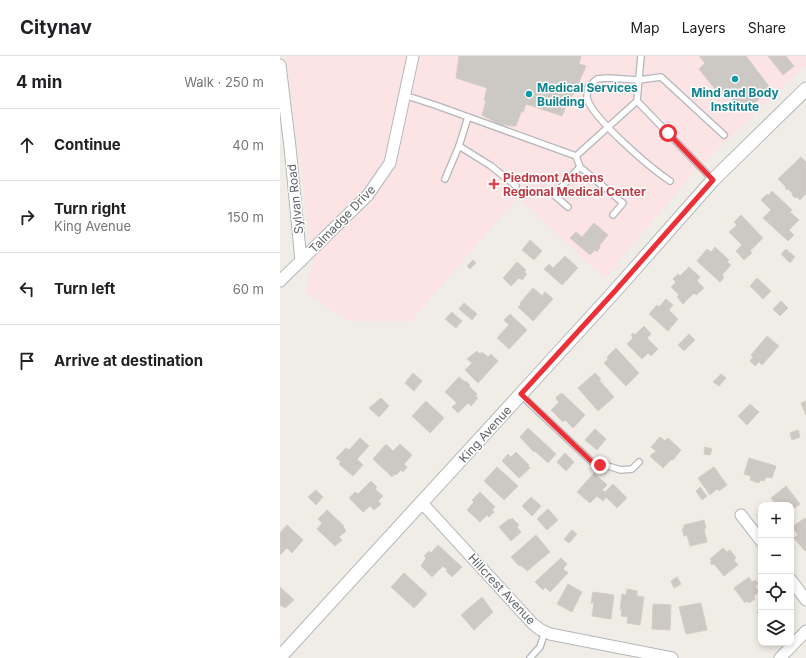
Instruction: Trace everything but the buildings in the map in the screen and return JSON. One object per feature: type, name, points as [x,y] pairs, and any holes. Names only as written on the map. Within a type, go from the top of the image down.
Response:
[{"type":"street","name":"Talmadge Drive","points":[[280,281],[368,195],[390,163],[413,56]]},
{"type":"street","name":"Sylvan Road","points":[[280,65],[290,146],[301,261]]},
{"type":"street","name":"King Avenue","points":[[280,657],[615,291],[713,180],[806,88]]},
{"type":"street","name":"Hillcrest Avenue","points":[[422,503],[533,624],[545,631],[558,635],[672,658]]},
{"type":"street","points":[[741,514],[759,538]]},
{"type":"street","points":[[794,584],[806,600]]},
{"type":"street","points":[[780,658],[806,631]]},
{"type":"lane","points":[[576,156],[637,101],[641,56]]},
{"type":"lane","points":[[670,181],[656,172],[608,128],[595,111],[587,98],[588,87],[597,79],[608,78],[639,80],[661,76],[724,135]]},
{"type":"lane","points":[[404,95],[576,156]]},
{"type":"lane","points":[[637,101],[713,180]]},
{"type":"lane","points":[[445,179],[459,146],[468,117]]},
{"type":"lane","points":[[459,146],[491,166],[516,186]]},
{"type":"lane","points":[[576,156],[580,167],[623,202],[613,214]]},
{"type":"lane","points":[[568,207],[554,195],[580,167]]},
{"type":"lane","points":[[521,394],[591,461],[621,470],[632,469],[639,462]]},
{"type":"lane","points":[[530,658],[540,648],[545,631]]},
{"type":"shaded area","name":"Piedmont Athens Regional Medical Center","points":[[286,56],[806,56],[806,65],[695,171],[622,257],[606,280],[518,197],[411,321],[348,321],[305,292],[313,263]]},
{"type":"place","name":"Mind and Body Institute","points":[[735,79]]},
{"type":"place","name":"Medical Services Building","points":[[529,94]]},
{"type":"place","name":"Piedmont Athens Regional Medical Center","points":[[494,184]]},
{"type":"route","points":[[600,465],[591,461],[521,394],[713,180],[668,133]]}]
